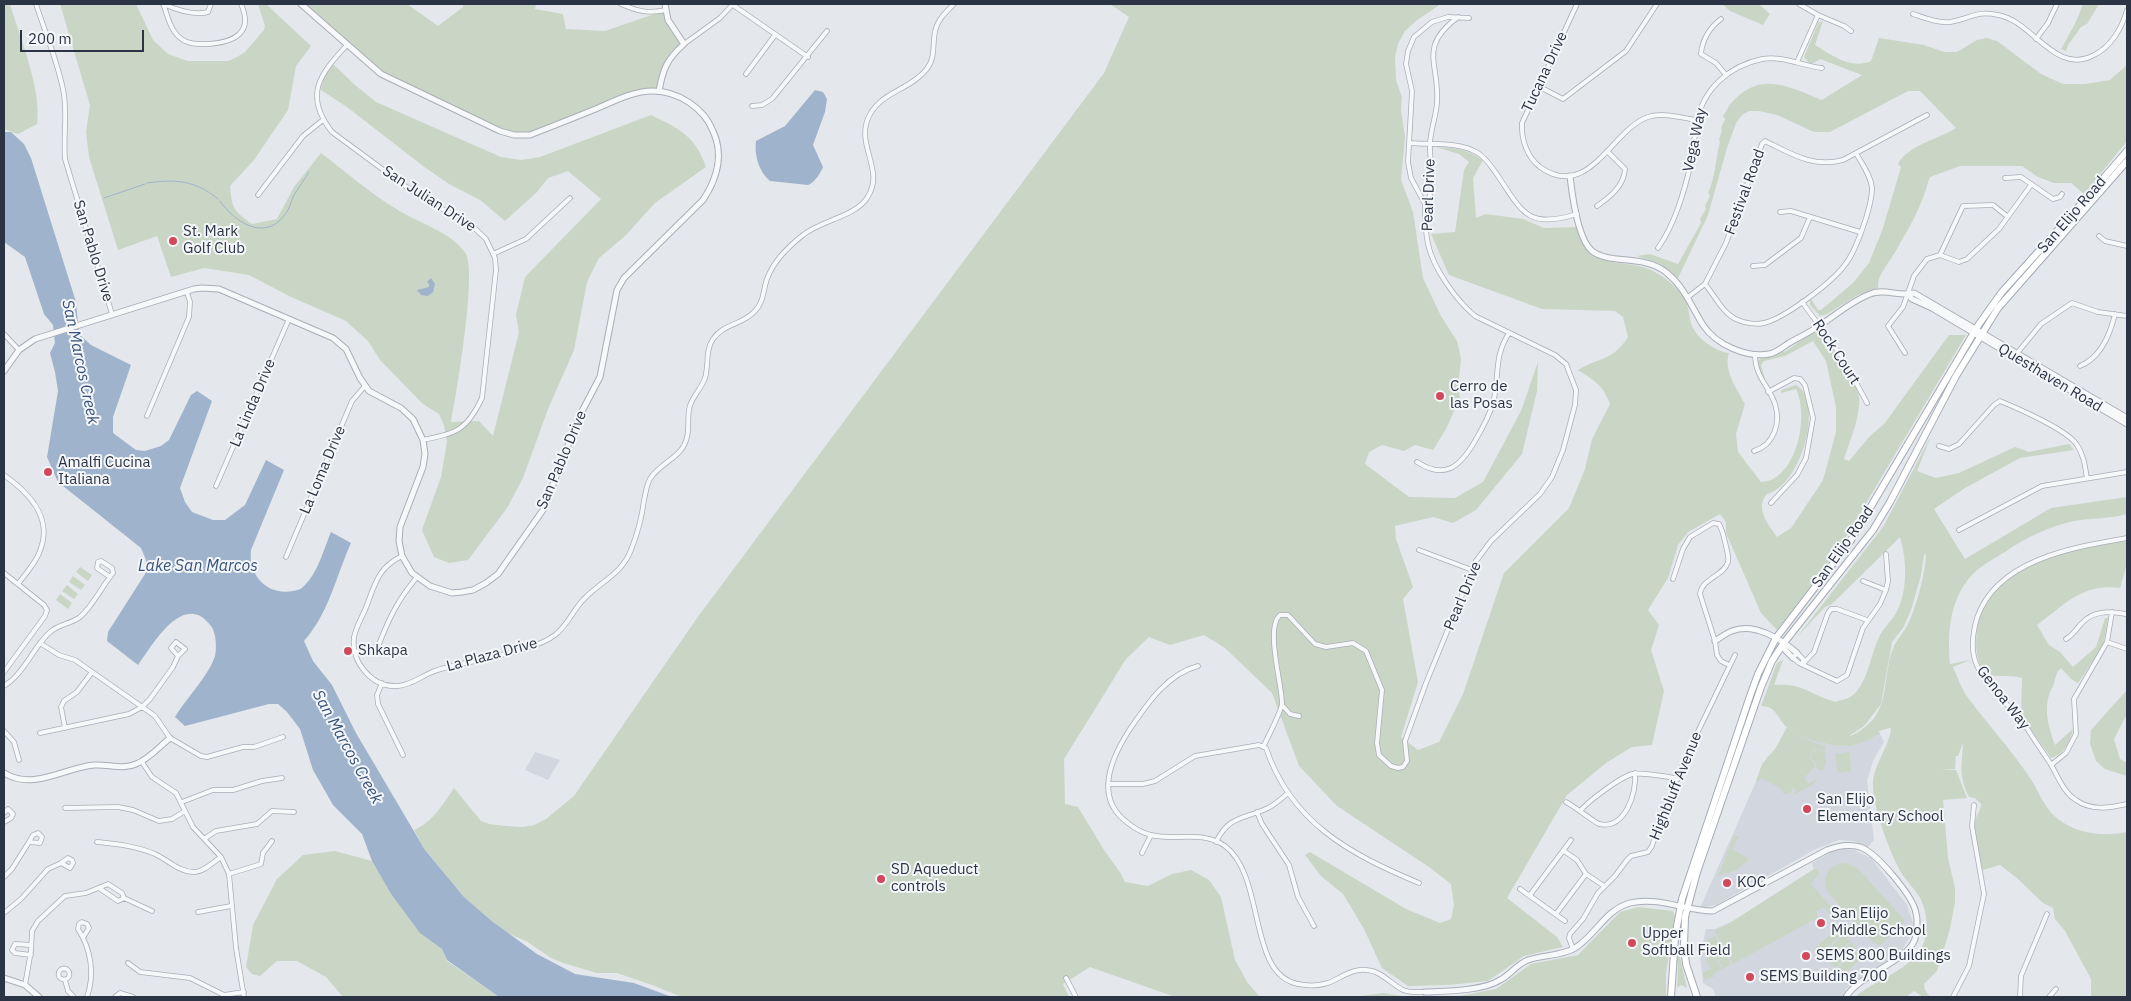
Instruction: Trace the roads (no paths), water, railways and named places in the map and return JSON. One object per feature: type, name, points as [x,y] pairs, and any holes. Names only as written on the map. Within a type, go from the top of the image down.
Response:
[{"type":"main road","name":"San Elijo Road","points":[[1697,997],[1686,964],[1684,945],[1684,908],[1687,881],[1758,674],[1776,638],[1851,540],[1974,330],[2002,292],[2076,211],[2127,151]]},
{"type":"main road","name":"San Elijo Road","points":[[1671,997],[1675,937],[1761,687],[1772,661],[1783,644],[1873,530],[1981,334],[2001,305],[2127,161]]},
{"type":"street","name":"San Pablo Drive","points":[[36,4],[63,90],[66,112],[63,140],[65,159],[112,314],[202,288],[219,289],[333,338],[346,349],[365,386],[379,398],[401,408],[413,419],[423,440],[425,454],[423,467],[400,526],[399,541],[402,556],[412,573],[430,586],[453,593],[473,590],[498,574],[543,510],[579,417],[600,377],[617,290],[624,278],[703,200],[711,187],[719,160],[718,146],[711,126],[702,113],[688,101],[673,94],[659,91],[631,94],[530,135],[514,135],[500,131],[381,74],[301,4]]},
{"type":"street","points":[[163,4],[176,9],[202,14],[208,12],[211,4]]},
{"type":"street","points":[[163,4],[170,26],[178,36],[194,45],[223,43],[231,41],[240,35],[245,21],[245,11],[242,4]]},
{"type":"street","points":[[621,4],[639,12],[650,13],[666,10]]},
{"type":"street","points":[[665,4],[671,26],[684,44]]},
{"type":"street","points":[[659,91],[666,65],[674,53],[720,18],[733,4],[808,57]]},
{"type":"street","name":"La Plaza Drive","points":[[382,683],[399,686],[413,682],[440,669],[537,645],[553,637],[566,625],[582,600],[618,572],[632,547],[648,482],[655,471],[674,458],[681,450],[687,438],[689,410],[705,378],[709,346],[714,337],[728,325],[747,318],[756,310],[763,298],[770,272],[786,250],[804,234],[824,222],[854,209],[867,199],[873,186],[874,176],[866,148],[864,132],[867,119],[877,104],[918,78],[929,67],[934,54],[935,35],[939,20],[954,4]]},
{"type":"street","name":"Tucana Drive","points":[[1570,176],[1551,172],[1538,165],[1529,154],[1524,142],[1522,123],[1577,4]]},
{"type":"street","points":[[1538,86],[1563,99],[1569,97],[1586,80],[1626,51],[1657,4]]},
{"type":"street","points":[[1800,4],[1818,16],[1844,26],[1851,31]]},
{"type":"street","points":[[2036,39],[2048,23],[2057,4]]},
{"type":"street","points":[[1913,14],[1929,20],[1950,22],[1986,12],[2002,15],[2015,21],[2048,49],[2065,58],[2077,59],[2090,57],[2104,50],[2113,38],[2127,10]]},
{"type":"street","points":[[1797,62],[1818,16]]},
{"type":"street","name":"Pearl Drive","points":[[1282,705],[1274,642],[1276,620],[1280,615],[1291,617],[1311,641],[1320,646],[1332,647],[1342,643],[1353,643],[1366,651],[1382,690],[1377,743],[1379,755],[1391,766],[1403,767],[1407,761],[1405,741],[1426,683],[1476,561],[1491,541],[1540,494],[1552,477],[1563,450],[1575,405],[1576,390],[1573,378],[1561,359],[1475,316],[1454,294],[1428,246],[1425,204],[1429,200],[1431,190],[1430,144],[1437,103],[1432,57],[1433,46],[1448,24],[1458,17]]},
{"type":"street","points":[[1425,204],[1411,178],[1408,162],[1412,92],[1406,64],[1414,37],[1432,22],[1442,18],[1469,18]]},
{"type":"street","points":[[1721,19],[1713,24],[1702,45],[1701,54],[1716,63],[1726,75]]},
{"type":"street","points":[[752,106],[762,105],[772,99],[808,57],[827,31]]},
{"type":"street","points":[[746,74],[775,35]]},
{"type":"street","points":[[258,195],[303,136],[323,120],[317,102],[319,81],[326,67],[347,45]]},
{"type":"street","name":"Vega Way","points":[[1658,248],[1665,238],[1681,201],[1691,161],[1697,120],[1705,99],[1719,80],[1734,69],[1763,59],[1797,62],[1811,67],[1822,68]]},
{"type":"street","points":[[1705,284],[1729,314],[1748,323],[1762,324],[1774,320],[1802,302],[1845,266],[1860,232],[1871,198],[1872,186],[1856,153],[1927,115]]},
{"type":"street","points":[[1697,120],[1649,117],[1637,122],[1608,152],[1586,170],[1570,176],[1572,196],[1584,240],[1592,250],[1604,257],[1644,262],[1666,271],[1683,288],[1704,327],[1723,344],[1746,354],[1755,354],[1755,365],[1759,378],[1775,404],[1775,433],[1771,442],[1763,449],[1754,451]]},
{"type":"street","name":"San Julian Drive","points":[[323,120],[332,132],[420,197],[469,223],[483,235],[493,254],[496,270],[482,398],[473,417],[467,424],[445,435],[423,440]]},
{"type":"street","name":"Festival Road","points":[[1688,297],[1705,284],[1726,243],[1762,144],[1765,142],[1811,162],[1830,164],[1856,153]]},
{"type":"street","points":[[1410,143],[1458,146],[1482,156],[1526,214],[1540,221],[1557,220],[1577,214]]},
{"type":"street","points":[[1597,206],[1611,196],[1625,173],[1625,169],[1608,152]]},
{"type":"street","points":[[2005,178],[2020,177],[2054,199],[2062,194]]},
{"type":"street","points":[[1905,353],[1888,326],[1903,307],[1914,276],[1927,259],[1940,255],[1959,262],[1966,259],[1999,229],[2030,185]]},
{"type":"street","points":[[493,254],[526,239],[570,198]]},
{"type":"street","points":[[1940,255],[1963,206],[1992,205],[2008,217]]},
{"type":"street","points":[[1780,212],[1791,211],[1860,232]]},
{"type":"street","points":[[1754,266],[1765,265],[1801,238],[1810,217]]},
{"type":"street","points":[[2099,236],[2105,241],[2127,246]]},
{"type":"street","points":[[147,416],[189,317],[190,302],[187,292]]},
{"type":"street","name":"Questhaven Road","points":[[1755,354],[1770,354],[1820,326],[1855,301],[1872,293],[1897,292],[1908,295],[1914,293],[2127,424]]},
{"type":"street","name":"Rock Court","points":[[1802,302],[1843,358],[1867,403]]},
{"type":"street","points":[[2018,352],[2041,324],[2072,303],[2098,312],[2127,316]]},
{"type":"street","points":[[4,371],[19,350],[35,339],[112,314]]},
{"type":"street","points":[[2080,366],[2090,362],[2108,336],[2115,314]]},
{"type":"street","name":"La Linda Drive","points":[[216,486],[289,319]]},
{"type":"street","points":[[1417,462],[1431,470],[1444,470],[1460,463],[1466,457],[1485,423],[1493,403],[1497,382],[1498,354],[1509,333]]},
{"type":"street","points":[[4,334],[19,350]]},
{"type":"street","name":"Questhaven Road","points":[[1981,334],[2018,352],[2127,418]]},
{"type":"street","points":[[1768,392],[1794,378],[1800,379],[1805,385],[1813,418],[1806,458],[1797,475],[1770,503]]},
{"type":"street","name":"La Loma Drive","points":[[286,558],[352,402],[365,386]]},
{"type":"street","points":[[1939,446],[1949,449],[1959,444],[1994,405],[2000,401],[2068,435],[2077,444],[2084,460],[2087,478]]},
{"type":"street","points":[[1959,530],[2042,486],[2127,472]]},
{"type":"street","points":[[4,475],[24,490],[34,502],[42,522],[44,534],[41,548],[18,584]]},
{"type":"street","points":[[1673,579],[1682,549],[1690,537],[1714,523],[1719,524],[1723,530],[1728,561],[1725,566],[1705,583],[1701,588],[1700,594],[1715,641],[1717,655],[1729,665]]},
{"type":"street","name":"Genoa Way","points":[[2127,538],[2083,545],[2057,552],[2002,581],[1986,598],[1979,612],[1973,638],[1975,662],[1982,675],[2012,709],[2051,765],[2067,794],[2087,806],[2108,808],[2127,804]]},
{"type":"street","points":[[1418,550],[1472,570]]},
{"type":"street","points":[[1715,641],[1732,630],[1747,628],[1764,632],[1783,644],[1785,650],[1795,655],[1798,663],[1837,681],[1842,679],[1847,676],[1868,620],[1880,604],[1886,590],[1888,581],[1886,554]]},
{"type":"street","points":[[402,556],[389,562],[380,573],[356,630],[355,652],[361,667],[369,676],[382,683],[377,694],[378,704],[403,755]]},
{"type":"street","points":[[4,686],[14,678],[49,632],[57,626],[82,616],[113,573],[112,568],[101,561],[98,562],[97,568],[110,577]]},
{"type":"street","points":[[4,573],[44,605],[47,610],[45,616],[4,672]]},
{"type":"street","points":[[355,652],[379,644],[396,604],[417,577]]},
{"type":"street","points":[[1863,581],[1886,590]]},
{"type":"street","points":[[1803,664],[1814,652],[1831,609],[1837,609],[1868,620]]},
{"type":"street","points":[[2066,639],[2073,635],[2084,621],[2100,612],[2127,614]]},
{"type":"street","points":[[2051,765],[2066,753],[2076,734],[2074,699],[2078,689],[2107,642],[2112,612]]},
{"type":"street","points":[[2107,642],[2127,649]]},
{"type":"street","points":[[40,643],[50,651],[75,660],[160,721],[170,738],[202,756],[208,757],[243,747],[254,747],[283,736]]},
{"type":"street","name":"Highbluff Avenue","points":[[1573,949],[1569,938],[1570,934],[1583,919],[1604,886],[1615,876],[1626,860],[1648,852],[1652,846],[1663,811],[1689,750],[1735,655]]},
{"type":"street","points":[[40,733],[129,714],[142,707],[173,667],[178,656]]},
{"type":"street","points":[[1198,666],[1184,670],[1168,682],[1140,714],[1116,755],[1111,768],[1108,784],[1111,804],[1120,818],[1135,828],[1151,835],[1203,837],[1225,846],[1234,856],[1245,874],[1270,963],[1280,975],[1295,983],[1312,986],[1327,983],[1353,971],[1368,970],[1381,975],[1402,990],[1410,992],[1489,985],[1500,980],[1524,962],[1573,949],[1586,940],[1601,921],[1629,904],[1643,901],[1713,911],[1827,850],[1847,846],[1862,848],[1875,856],[1909,898],[1916,912],[1918,927],[1914,941],[1905,952],[1858,983],[1846,997]]},
{"type":"street","points":[[65,728],[62,707],[64,702],[77,692],[92,672]]},
{"type":"street","points":[[1263,747],[1282,705],[1290,714],[1299,716]]},
{"type":"street","points":[[4,731],[14,742],[19,760]]},
{"type":"street","points":[[4,773],[15,778],[36,780],[56,776],[77,768],[104,765],[126,767],[142,762],[170,738]]},
{"type":"street","points":[[1108,784],[1143,784],[1155,781],[1195,756],[1259,746],[1263,747],[1266,748],[1273,769],[1288,793],[1301,811],[1319,829],[1338,842],[1419,884]]},
{"type":"street","points":[[142,762],[152,777],[176,793],[193,827],[221,857],[229,874],[231,906],[244,997]]},
{"type":"street","points":[[1581,810],[1589,801],[1635,773],[1654,776],[1665,775],[1678,779]]},
{"type":"street","points":[[1566,802],[1581,810],[1596,823],[1608,825],[1618,821],[1628,806],[1636,785],[1635,773]]},
{"type":"street","points":[[182,802],[213,790],[233,790],[262,781],[282,778]]},
{"type":"street","points":[[1216,842],[1222,830],[1231,822],[1278,802],[1288,793]]},
{"type":"street","points":[[1953,997],[1969,966],[1984,894],[1972,826],[1974,805]]},
{"type":"street","points":[[64,808],[118,807],[133,810],[159,821],[172,819],[185,811]]},
{"type":"street","points":[[4,813],[8,809],[12,810],[13,814],[11,818],[4,822]]},
{"type":"street","points":[[204,839],[216,831],[257,824],[272,811],[294,812]]},
{"type":"street","points":[[1257,812],[1262,824],[1289,865],[1298,897],[1314,926]]},
{"type":"street","points":[[1142,853],[1151,835]]},
{"type":"street","points":[[1530,895],[1571,840]]},
{"type":"street","points":[[229,874],[262,864],[263,854],[272,841]]},
{"type":"street","points":[[4,877],[29,842]]},
{"type":"street","points":[[97,842],[122,844],[155,854],[182,870],[192,872],[199,872],[221,857]]},
{"type":"street","points":[[1564,851],[1577,860],[1586,874],[1604,886]]},
{"type":"street","points":[[4,913],[28,893],[48,869],[61,863]]},
{"type":"street","points":[[1556,914],[1586,874]]},
{"type":"street","points":[[25,985],[31,956],[32,931],[62,898],[109,884],[122,893],[124,898],[152,911]]},
{"type":"street","points":[[99,888],[118,901],[124,898]]},
{"type":"street","points":[[1520,888],[1565,921]]},
{"type":"street","points":[[198,912],[231,906]]},
{"type":"street","points":[[2020,997],[2021,976],[2047,914]]},
{"type":"street","points":[[84,936],[91,971],[87,997]]},
{"type":"street","points":[[31,945],[15,944],[12,950],[15,953],[31,956]]},
{"type":"street","points":[[128,963],[140,972],[190,978],[224,995],[244,992]]},
{"type":"street","points":[[4,978],[25,985],[39,997]]},
{"type":"street","points":[[1066,978],[1076,997]]},
{"type":"street","points":[[65,980],[68,991],[74,997]]},
{"type":"street","points":[[2049,997],[2056,989]]},
{"type":"street","points":[[116,997],[120,993],[133,997]]},
{"type":"water","points":[[815,90],[823,92],[827,99],[825,112],[813,145],[823,167],[822,170],[815,180],[808,185],[770,181],[758,163],[756,141],[785,126]]},
{"type":"water","name":"Lake San Marcos","points":[[4,132],[11,132],[24,144],[31,158],[76,302],[79,334],[91,345],[131,365],[113,417],[113,433],[136,450],[145,451],[161,446],[169,440],[191,395],[197,391],[212,401],[180,488],[185,502],[192,512],[213,520],[225,520],[245,505],[266,460],[284,470],[251,550],[251,559],[256,575],[267,587],[284,592],[302,588],[313,575],[331,532],[351,543],[320,619],[304,641],[313,661],[332,685],[356,733],[425,850],[464,897],[493,922],[537,954],[575,974],[634,983],[672,997],[499,997],[447,960],[442,949],[420,933],[391,894],[372,861],[362,834],[333,805],[313,770],[300,729],[278,704],[269,704],[185,726],[175,717],[203,679],[215,656],[214,632],[201,616],[190,614],[180,617],[170,624],[160,634],[138,665],[107,641],[108,632],[145,574],[146,560],[141,548],[58,482],[47,457],[58,391],[50,353],[55,343],[53,325],[44,314],[25,257],[4,242]]},
{"type":"water","points":[[431,278],[435,284],[433,292],[428,296],[421,295],[417,290],[429,287],[427,282]]},
{"type":"waterway","points":[[220,201],[233,215],[249,226],[267,227],[276,224],[284,216],[289,209],[294,195],[309,172]]},
{"type":"waterway","points":[[147,183],[184,182],[201,188],[218,199]]},
{"type":"waterway","points":[[104,198],[145,184]]},
{"type":"place","name":"St. Mark Golf Club","points":[[173,241]]},
{"type":"place","name":"Cerro de las Posas","points":[[1440,396]]},
{"type":"place","name":"Amalfi Cucina Italiana","points":[[48,472]]},
{"type":"place","name":"Shkapa","points":[[348,651]]},
{"type":"place","name":"San Elijo Elementary School","points":[[1807,809]]},
{"type":"place","name":"SD Aqueduct controls","points":[[881,879]]},
{"type":"place","name":"KOC","points":[[1727,883]]},
{"type":"place","name":"San Elijo Middle School","points":[[1821,923]]},
{"type":"place","name":"Upper Softball Field","points":[[1632,943]]},
{"type":"place","name":"SEMS 800 Buildings","points":[[1806,956]]},
{"type":"place","name":"SEMS Building 700","points":[[1750,977]]},
{"type":"water label","name":"San Marcos Creek","points":[[80,362]]},
{"type":"water label","name":"San Marcos Creek","points":[[347,747]]}]
